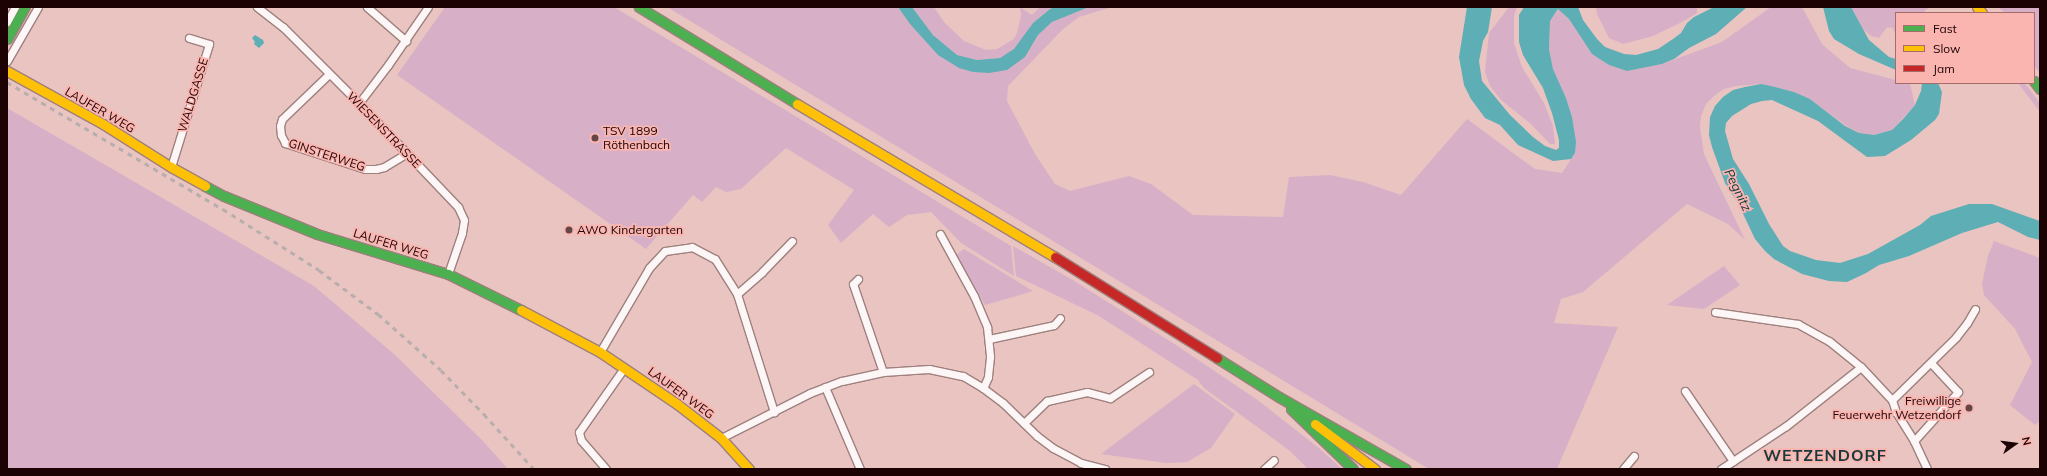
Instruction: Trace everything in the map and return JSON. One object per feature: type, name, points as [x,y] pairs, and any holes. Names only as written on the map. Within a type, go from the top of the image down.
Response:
[{"type":"main road","points":[[7,39],[25,7]]},
{"type":"main road","points":[[639,7],[794,102],[1039,247],[1279,397],[1406,469]]},
{"type":"main road","name":"LAUFER WEG","points":[[7,71],[103,124],[171,167],[224,196],[317,234],[448,274],[466,281],[600,352],[677,404],[722,438],[748,469]]},
{"type":"main road","points":[[1279,397],[1353,469]]},
{"type":"main road","points":[[1279,397],[1375,469]]},
{"type":"street","points":[[7,22],[15,7]]},
{"type":"street","points":[[7,61],[38,7]]},
{"type":"street","name":"WIESENSTRASSE","points":[[257,7],[283,27],[359,103],[458,207],[464,220],[462,233],[448,274]]},
{"type":"street","points":[[367,7],[406,41]]},
{"type":"street","points":[[359,103],[406,41],[428,7]]},
{"type":"street","name":"WALDGASSE","points":[[171,167],[209,44],[189,38]]},
{"type":"street","name":"GINSTERWEG","points":[[329,74],[282,119],[280,126],[281,135],[285,143],[365,169],[384,167],[406,154]]},
{"type":"street","points":[[940,234],[980,309],[987,327],[989,339],[988,377],[984,388]]},
{"type":"street","points":[[737,294],[762,272],[792,241]]},
{"type":"street","points":[[600,352],[649,268],[665,251],[692,247],[715,259],[737,294],[774,412]]},
{"type":"street","points":[[858,279],[853,284],[883,372]]},
{"type":"street","points":[[1892,400],[1931,363],[1967,323],[1974,309]]},
{"type":"street","points":[[1714,312],[1804,326],[1828,341],[1860,367],[1892,400],[1896,412],[1914,441],[1927,469]]},
{"type":"street","points":[[989,339],[1054,325],[1060,318]]},
{"type":"street","points":[[1914,441],[1958,392],[1931,363]]},
{"type":"street","points":[[1721,469],[1786,426],[1860,367]]},
{"type":"street","points":[[606,469],[581,440],[579,432],[624,368]]},
{"type":"street","points":[[722,438],[825,387],[858,376],[883,372],[929,369],[963,376],[984,388],[1053,448],[1081,463],[1105,469]]},
{"type":"street","points":[[1024,423],[1047,400],[1087,392],[1110,398],[1150,372]]},
{"type":"street","points":[[825,387],[860,469]]},
{"type":"street","points":[[1685,391],[1733,461]]},
{"type":"street","points":[[1623,469],[1634,456]]},
{"type":"street","points":[[1264,469],[1274,460]]},
{"type":"shaded area","name":"TSV 1899 Röthenbach","points":[[445,7],[614,7],[1011,246],[1014,276],[961,243],[931,212],[907,215],[889,227],[873,214],[841,243],[828,225],[854,190],[786,148],[741,189],[726,192],[716,187],[702,202],[693,195],[646,249],[397,75]]},
{"type":"shaded area","points":[[667,7],[898,7],[910,24],[959,68],[1025,57],[1038,35],[1052,22],[1089,7],[1112,7],[1079,17],[1063,29],[1008,86],[1007,101],[1035,154],[1055,184],[1070,191],[1129,176],[1151,184],[1193,215],[1283,217],[1289,177],[1330,175],[1363,182],[1401,195],[1467,119],[1535,169],[1562,173],[1575,153],[1572,117],[1566,98],[1553,69],[1549,49],[1550,21],[1559,9],[1569,19],[1592,54],[1609,65],[1627,71],[1662,64],[1722,42],[1771,7],[1802,7],[1822,44],[1850,68],[1895,80],[1895,84],[1910,84],[1915,105],[1892,130],[1873,135],[1859,133],[1845,125],[1810,99],[1794,92],[1771,86],[1761,84],[1736,86],[1724,89],[1714,96],[1706,104],[1701,116],[1700,127],[1704,154],[1745,240],[1728,224],[1687,204],[1583,292],[1561,299],[1554,323],[1618,327],[1557,469],[1429,469]]},
{"type":"shaded area","points":[[912,7],[934,7],[944,22],[964,41],[986,50],[997,49],[1014,39],[1021,16],[1020,7],[1032,15],[1040,7],[1055,7],[1050,9],[1033,23],[1015,49],[1000,58],[977,60],[957,55],[933,35]]},
{"type":"shaded area","points":[[1509,7],[1517,7],[1514,16],[1514,43],[1522,67],[1544,103],[1553,126],[1555,144],[1550,144],[1531,124],[1501,100],[1490,86],[1485,72],[1489,33]]},
{"type":"shaded area","points":[[1596,7],[1697,7],[1697,13],[1653,36],[1623,44],[1609,38],[1597,14]]},
{"type":"shaded area","points":[[1851,7],[1929,7],[1924,12],[1895,12],[1895,33],[1893,28],[1887,27],[1879,38],[1871,36],[1863,29]]},
{"type":"shaded area","points":[[1998,7],[2040,7],[2040,73],[2035,67],[2035,12],[2004,12]]},
{"type":"shaded area","points":[[2019,84],[2025,84],[2040,103],[2040,112]]},
{"type":"shaded area","points":[[7,108],[314,286],[395,355],[482,440],[508,469],[7,469]]},
{"type":"shaded area","points":[[1994,241],[2040,258],[2040,421],[2035,425],[2010,405],[2032,362],[2015,329],[1984,295],[1982,284],[1988,256]]},
{"type":"shaded area","points":[[1013,246],[1071,279],[1176,345],[1259,401],[1320,449],[1342,469],[1308,469],[1290,451],[1204,388],[1198,380],[1099,316],[1016,276]]},
{"type":"shaded area","points":[[964,249],[1033,291],[985,305],[956,255]]},
{"type":"shaded area","points":[[1724,266],[1740,285],[1704,309],[1667,305]]},
{"type":"shaded area","points":[[1194,384],[1235,414],[1211,448],[1187,462],[1166,463],[1101,454]]},
{"type":"water","points":[[898,7],[912,7],[933,35],[957,55],[977,60],[1000,58],[1014,49],[1033,23],[1050,9],[1055,7],[1089,7],[1052,22],[1038,35],[1025,57],[1007,70],[989,73],[973,72],[959,68],[938,55],[910,24]]},
{"type":"water","points":[[1467,7],[1492,7],[1488,32],[1483,41],[1479,61],[1482,81],[1510,115],[1533,137],[1545,146],[1556,150],[1559,148],[1559,140],[1552,113],[1543,88],[1523,55],[1519,42],[1519,15],[1524,7],[1578,7],[1583,20],[1605,47],[1624,54],[1636,55],[1658,49],[1681,33],[1687,23],[1694,17],[1714,7],[1747,7],[1716,34],[1689,48],[1674,59],[1662,64],[1627,71],[1609,65],[1592,54],[1569,19],[1558,9],[1550,21],[1549,49],[1553,69],[1566,98],[1572,117],[1576,142],[1575,153],[1571,159],[1553,161],[1518,145],[1500,125],[1485,118],[1471,99],[1464,85],[1459,57]]},
{"type":"water","points":[[1823,7],[1851,7],[1869,40],[1889,57],[1895,59],[1895,70],[1859,54],[1834,39],[1829,31]]},
{"type":"water","points":[[255,35],[263,40],[264,43],[259,48],[254,44],[255,42],[252,38]]},
{"type":"water","name":"Pegnitz","points":[[1761,84],[1771,86],[1794,92],[1810,99],[1845,126],[1859,133],[1874,135],[1892,130],[1915,105],[1921,91],[1922,84],[1938,84],[1942,92],[1939,114],[1935,120],[1911,140],[1885,156],[1867,157],[1818,121],[1772,100],[1751,104],[1732,116],[1726,123],[1725,131],[1733,159],[1749,184],[1769,224],[1783,246],[1790,251],[1816,260],[1840,263],[1868,254],[1920,225],[1931,216],[1969,204],[1992,204],[2040,221],[2040,240],[2028,237],[1998,222],[1962,233],[1909,256],[1879,265],[1847,282],[1829,281],[1802,274],[1774,259],[1765,251],[1755,239],[1738,203],[1725,183],[1712,147],[1709,135],[1710,117],[1715,106],[1723,97],[1733,90],[1745,87]]},
{"type":"railway","points":[[7,82],[223,209],[319,270],[378,314],[441,370],[484,414],[534,469]]},
{"type":"traffic: fast","points":[[7,39],[25,7]]},
{"type":"traffic: fast","points":[[639,7],[797,104]]},
{"type":"traffic: fast","points":[[2035,82],[2040,89]]},
{"type":"traffic: fast","points":[[205,186],[224,196],[317,234],[448,274],[521,310]]},
{"type":"traffic: fast","points":[[1217,358],[1279,397],[1406,469]]},
{"type":"traffic: fast","points":[[1291,409],[1353,469]]},
{"type":"traffic: slow","points":[[1977,7],[1981,12]]},
{"type":"traffic: slow","points":[[7,71],[103,124],[171,167],[205,186]]},
{"type":"traffic: slow","points":[[797,104],[1055,257]]},
{"type":"traffic: slow","points":[[521,310],[600,352],[677,404],[721,438],[749,469]]},
{"type":"traffic: slow","points":[[1315,424],[1375,469]]},
{"type":"traffic: jam","points":[[1055,257],[1217,358]]},
{"type":"place","name":"TSV 1899 Röthenbach","points":[[595,138]]},
{"type":"place","name":"AWO Kindergarten","points":[[569,230]]},
{"type":"place","name":"Freiwillige Feuerwehr Wetzendorf","points":[[1969,408]]},
{"type":"district","name":"WETZENDORF","points":[[1825,455]]}]
